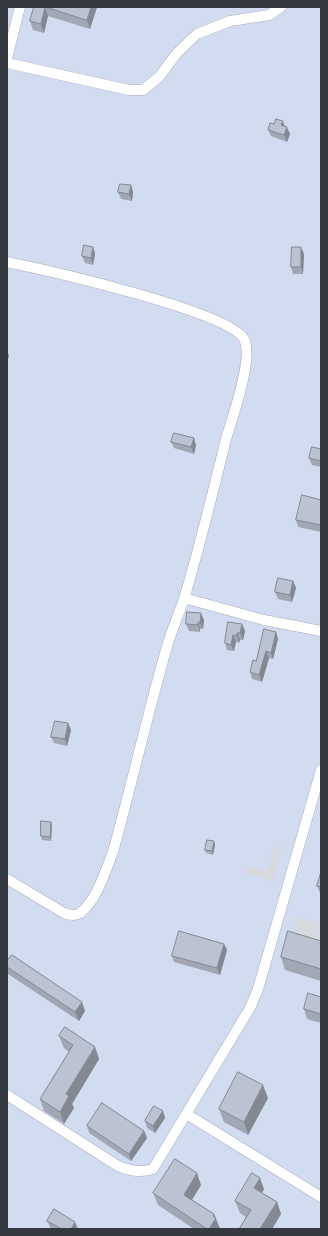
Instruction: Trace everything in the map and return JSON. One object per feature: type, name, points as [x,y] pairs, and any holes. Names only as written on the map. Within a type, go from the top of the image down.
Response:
[{"type":"street","points":[[7,58],[20,7]]},
{"type":"street","points":[[7,63],[129,90],[142,90],[159,77],[177,53],[197,34],[230,21],[269,15],[281,7]]},
{"type":"street","points":[[7,262],[67,274],[185,309],[235,330],[245,340],[247,356],[241,384],[184,598],[168,642],[112,852],[91,901],[79,914],[71,915],[64,913],[7,879]]},
{"type":"street","points":[[184,598],[264,620],[321,631]]},
{"type":"street","points":[[7,1095],[118,1166],[132,1172],[144,1172],[154,1169],[188,1115],[250,1008],[258,988],[321,770]]},
{"type":"street","points":[[188,1115],[321,1197]]},
{"type":"shaded area","points":[[7,7],[321,7],[321,1229],[7,1229]]},
{"type":"shaded area","points":[[275,846],[282,848],[273,881],[245,873],[246,866],[267,871]]},
{"type":"shaded area","points":[[298,917],[320,924],[317,935],[321,936],[319,947],[291,939]]},
{"type":"building","points":[[34,7],[45,7],[41,24],[30,21]]},
{"type":"building","points":[[46,7],[91,7],[87,20]]},
{"type":"building","points":[[276,119],[283,121],[281,125],[287,127],[284,135],[268,130],[270,123],[274,124]]},
{"type":"building","points":[[120,184],[131,185],[129,194],[118,192]]},
{"type":"building","points":[[84,245],[93,247],[91,258],[82,256]]},
{"type":"building","points":[[292,247],[301,247],[301,267],[291,267]]},
{"type":"building","points":[[174,433],[194,438],[191,447],[171,442]]},
{"type":"building","points":[[312,447],[321,449],[321,461],[309,458]]},
{"type":"building","points":[[302,495],[321,500],[321,525],[296,520]]},
{"type":"building","points":[[278,578],[293,581],[290,595],[275,592]]},
{"type":"building","points":[[187,612],[201,613],[200,623],[198,622],[198,625],[186,624]]},
{"type":"building","points":[[228,622],[242,624],[240,633],[237,633],[237,636],[233,635],[231,645],[225,643]]},
{"type":"building","points":[[264,629],[276,632],[271,653],[266,651],[259,675],[250,672],[253,660],[256,661]]},
{"type":"building","points":[[55,721],[68,723],[65,739],[51,737]]},
{"type":"building","points":[[41,821],[51,822],[50,837],[41,836]]},
{"type":"building","points":[[207,840],[214,841],[212,851],[205,850]]},
{"type":"building","points":[[321,872],[321,887],[317,886]]},
{"type":"building","points":[[179,931],[224,944],[217,968],[172,956]]},
{"type":"building","points":[[288,931],[321,941],[321,969],[281,957]]},
{"type":"building","points":[[12,955],[82,1002],[75,1012],[7,967],[7,961]]},
{"type":"building","points":[[308,993],[321,997],[321,1014],[304,1009]]},
{"type":"building","points":[[65,1027],[95,1047],[66,1094],[69,1096],[60,1112],[40,1099],[73,1045],[59,1036]]},
{"type":"building","points":[[238,1072],[263,1085],[244,1122],[219,1109]]},
{"type":"building","points":[[102,1103],[144,1131],[129,1154],[87,1126]]},
{"type":"building","points":[[154,1106],[163,1111],[153,1126],[145,1121]]},
{"type":"building","points":[[175,1159],[197,1173],[184,1195],[214,1214],[213,1216],[216,1218],[209,1229],[153,1193]]},
{"type":"building","points":[[252,1173],[260,1178],[254,1188],[277,1202],[260,1229],[239,1229],[251,1210],[235,1201]]},
{"type":"building","points":[[54,1209],[75,1222],[71,1229],[62,1229],[47,1221]]}]
